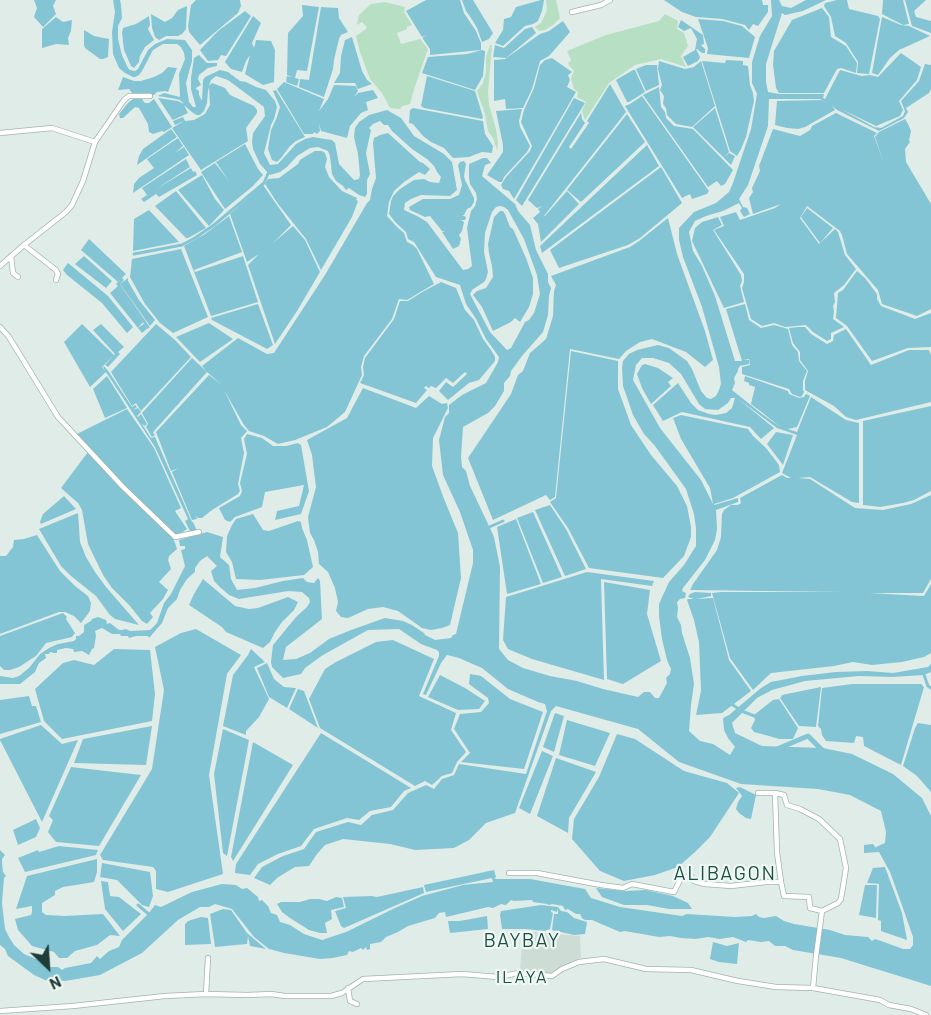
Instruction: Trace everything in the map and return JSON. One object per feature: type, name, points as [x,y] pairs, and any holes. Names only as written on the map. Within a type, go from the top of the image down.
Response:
[{"type":"street","points":[[572,12],[602,5],[610,0]]},
{"type":"street","points":[[0,266],[72,205],[83,181],[95,142],[124,100],[129,96],[150,96]]},
{"type":"street","points":[[0,133],[52,128],[95,142]]},
{"type":"street","points":[[24,245],[56,270],[58,274],[56,280]]},
{"type":"street","points":[[11,256],[13,273],[18,277]]},
{"type":"street","points":[[0,327],[9,337],[58,417],[123,487],[174,537],[199,532]]},
{"type":"street","points":[[758,793],[775,793],[784,795],[787,805],[819,819],[840,839],[846,868],[841,899],[822,911],[810,908],[809,897],[784,896],[777,852],[775,793]]},
{"type":"street","points":[[509,873],[537,873],[601,885],[623,888],[632,884],[674,892],[681,878],[687,877],[692,877],[694,881],[705,884],[732,886],[781,882]]},
{"type":"street","points":[[813,988],[822,911]]},
{"type":"street","points":[[206,994],[208,958]]},
{"type":"street","points":[[0,1011],[73,1006],[154,996],[271,993],[285,996],[331,996],[337,995],[363,979],[462,974],[498,976],[519,973],[552,976],[579,962],[604,959],[646,969],[691,970],[776,987],[813,988],[880,1000],[889,1005],[911,1009],[926,1015]]},
{"type":"street","points":[[348,988],[350,1001],[357,1004]]},
{"type":"shaded area","points":[[523,931],[580,936],[581,958],[549,974],[520,971]]},
{"type":"green space","points":[[546,0],[556,0],[560,18],[545,30],[539,31],[535,27],[541,23],[547,10]]},
{"type":"green space","points":[[385,2],[405,7],[404,12],[412,25],[397,33],[401,44],[420,39],[428,49],[410,104],[400,109],[390,108],[382,93],[370,79],[356,36],[367,27],[362,22],[357,25],[359,15],[371,4]]},
{"type":"green space","points":[[665,14],[678,21],[677,29],[684,33],[688,46],[681,56],[686,67],[661,59],[635,65],[609,83],[585,120],[582,111],[586,102],[577,97],[578,92],[574,89],[571,78],[574,71],[568,64],[571,60],[567,51],[606,35],[659,21]]},
{"type":"green space","points":[[490,45],[492,45],[488,92],[496,129],[497,150],[488,131],[477,91],[483,83]]},
{"type":"water","points":[[34,0],[56,0],[53,6],[56,14],[43,27],[34,17],[37,8]]},
{"type":"water","points":[[113,0],[120,0],[122,18],[118,26],[118,39],[122,55],[130,70],[138,69],[148,50],[155,44],[167,39],[185,40],[192,50],[192,61],[186,83],[189,102],[193,107],[196,107],[191,89],[191,78],[194,58],[199,55],[207,63],[217,63],[217,66],[208,68],[199,75],[201,85],[196,89],[202,101],[203,80],[220,70],[228,72],[240,81],[266,90],[277,107],[264,153],[270,165],[278,164],[296,144],[313,137],[332,140],[335,143],[339,164],[354,180],[359,179],[358,154],[354,137],[355,128],[359,122],[369,115],[387,110],[401,118],[414,136],[444,154],[452,162],[457,190],[450,196],[421,195],[405,203],[404,210],[427,222],[463,270],[472,266],[467,228],[477,199],[470,184],[469,164],[483,158],[487,158],[491,163],[485,165],[482,176],[515,204],[530,225],[536,250],[548,274],[551,288],[548,315],[543,332],[511,371],[504,383],[504,391],[495,406],[488,413],[463,427],[462,467],[466,471],[470,486],[494,537],[500,567],[499,649],[508,660],[523,668],[638,697],[644,692],[650,692],[655,698],[659,698],[667,683],[666,678],[671,669],[662,639],[659,604],[669,582],[684,565],[696,546],[696,528],[686,489],[644,434],[633,415],[623,386],[623,361],[637,350],[658,345],[669,348],[687,361],[701,391],[707,398],[711,399],[716,396],[719,390],[721,384],[719,367],[702,307],[683,257],[679,228],[694,212],[716,203],[729,192],[733,183],[751,129],[757,94],[752,83],[752,62],[760,36],[772,16],[771,0],[779,0],[782,6],[791,8],[806,0],[826,0],[803,11],[785,15],[782,13],[766,64],[768,92],[824,94],[825,99],[840,70],[862,76],[878,77],[901,53],[921,67],[917,80],[899,101],[903,110],[900,116],[876,126],[841,109],[874,127],[881,128],[903,116],[905,111],[901,101],[919,81],[925,64],[931,65],[929,93],[906,108],[908,112],[904,118],[879,131],[832,106],[835,110],[805,127],[798,129],[775,125],[777,101],[821,100],[828,104],[820,99],[769,99],[768,126],[748,185],[739,199],[750,214],[744,217],[739,203],[695,221],[689,232],[693,251],[715,296],[735,361],[742,361],[726,309],[745,304],[749,320],[761,328],[774,325],[788,329],[792,345],[798,352],[799,361],[807,371],[803,381],[804,392],[800,397],[792,394],[789,389],[742,374],[742,367],[750,365],[749,359],[743,360],[749,360],[749,364],[740,366],[738,369],[732,390],[782,428],[751,404],[755,387],[744,381],[745,376],[788,391],[789,394],[799,398],[806,394],[810,396],[797,427],[788,429],[797,432],[811,397],[846,420],[859,423],[859,503],[852,502],[810,477],[798,478],[810,479],[855,508],[883,510],[911,504],[931,495],[931,579],[923,593],[869,593],[924,596],[931,584],[931,653],[902,662],[872,665],[853,662],[771,673],[753,690],[730,658],[712,593],[843,592],[690,590],[717,550],[724,510],[731,505],[738,505],[741,503],[740,498],[782,475],[791,478],[782,473],[797,435],[777,428],[737,398],[774,428],[761,439],[750,427],[682,412],[663,421],[653,405],[678,383],[698,410],[709,414],[726,413],[732,408],[735,398],[731,398],[718,410],[705,409],[699,404],[681,374],[669,363],[653,358],[642,358],[636,365],[633,380],[660,428],[701,480],[713,504],[710,488],[681,439],[673,418],[681,415],[748,429],[779,465],[780,472],[733,498],[714,504],[738,498],[738,502],[716,510],[715,540],[705,560],[683,588],[682,591],[686,593],[685,598],[677,602],[677,617],[690,658],[694,684],[689,731],[700,741],[713,744],[730,755],[735,747],[724,730],[723,718],[771,682],[836,672],[893,673],[928,667],[931,664],[931,672],[924,675],[859,676],[805,681],[772,690],[757,698],[732,723],[735,733],[762,746],[823,748],[852,754],[893,774],[922,798],[931,816],[931,986],[841,958],[775,946],[769,941],[748,940],[746,942],[733,937],[696,939],[659,937],[620,932],[592,920],[585,920],[580,914],[565,910],[563,906],[532,900],[511,900],[506,905],[501,904],[493,908],[488,907],[446,917],[445,912],[439,913],[435,918],[408,926],[381,942],[370,944],[370,949],[361,948],[353,952],[349,951],[347,955],[333,958],[320,959],[269,949],[254,937],[232,909],[215,904],[200,907],[178,920],[142,953],[100,975],[65,981],[45,980],[8,956],[0,945],[0,850],[5,855],[2,859],[3,872],[6,876],[2,903],[5,929],[9,937],[24,954],[43,962],[47,967],[58,967],[62,970],[91,963],[97,956],[100,959],[109,951],[119,947],[122,940],[155,905],[161,907],[192,892],[222,884],[247,888],[258,897],[259,901],[262,900],[268,906],[271,913],[277,915],[280,922],[322,940],[346,932],[422,896],[463,885],[493,882],[492,878],[426,892],[424,885],[494,870],[496,877],[494,878],[497,879],[530,879],[585,889],[591,898],[620,907],[682,916],[687,914],[735,917],[756,914],[764,918],[776,916],[794,924],[845,935],[868,937],[872,941],[875,939],[903,949],[910,949],[913,945],[913,937],[890,872],[879,852],[864,853],[864,845],[873,844],[876,848],[885,843],[886,832],[881,811],[850,795],[818,789],[741,784],[679,762],[638,729],[556,706],[551,711],[515,813],[486,823],[469,840],[454,848],[415,850],[390,844],[343,839],[325,845],[309,866],[295,867],[270,885],[254,878],[262,867],[283,856],[304,849],[316,832],[348,822],[361,825],[372,815],[393,810],[408,793],[426,785],[434,789],[442,779],[454,775],[459,764],[526,774],[547,711],[545,704],[508,689],[482,668],[447,655],[426,695],[423,694],[439,652],[421,644],[399,629],[368,630],[323,655],[305,668],[301,674],[283,678],[272,667],[273,645],[307,607],[310,602],[309,598],[302,592],[288,591],[239,599],[229,595],[214,581],[211,571],[217,566],[207,556],[200,561],[195,572],[187,579],[177,599],[168,608],[162,623],[149,638],[148,636],[136,636],[129,638],[120,634],[112,634],[102,628],[95,631],[94,648],[89,655],[66,648],[57,650],[57,653],[50,652],[45,654],[46,658],[39,663],[35,672],[20,684],[0,684],[0,676],[13,678],[19,676],[49,648],[74,641],[76,636],[84,632],[84,625],[92,619],[98,617],[106,620],[107,624],[110,623],[119,630],[150,630],[157,623],[164,603],[185,566],[181,550],[185,549],[185,546],[180,546],[179,540],[207,532],[223,537],[220,557],[229,565],[231,579],[237,590],[303,578],[307,582],[314,583],[318,578],[320,581],[322,619],[286,647],[283,660],[296,659],[310,653],[329,639],[385,618],[403,621],[435,640],[451,638],[456,634],[473,563],[473,550],[460,512],[443,475],[439,440],[445,417],[449,413],[449,405],[462,395],[486,383],[499,357],[466,304],[460,285],[436,277],[414,242],[408,239],[406,232],[389,214],[393,196],[414,180],[424,179],[439,183],[441,177],[434,166],[412,149],[388,125],[380,121],[369,128],[371,130],[366,153],[370,174],[365,197],[349,188],[346,190],[336,181],[332,174],[328,151],[318,147],[310,148],[297,156],[280,172],[270,175],[260,164],[252,142],[253,133],[265,116],[264,107],[228,80],[216,76],[211,80],[209,86],[212,83],[225,88],[230,95],[254,106],[257,113],[246,128],[248,141],[201,170],[172,128],[184,121],[175,125],[173,121],[183,117],[185,121],[194,120],[205,114],[210,105],[209,87],[207,103],[200,115],[193,113],[184,105],[188,113],[173,120],[158,98],[184,104],[180,100],[158,96],[164,93],[180,97],[179,74],[185,59],[181,47],[177,44],[163,44],[153,50],[139,75],[133,77],[125,73],[119,68],[113,54],[112,32],[115,12]],"holes":[[[496,207],[504,207],[508,210],[524,239],[537,275],[540,294],[534,313],[525,322],[511,348],[507,350],[490,332],[470,294],[486,279],[488,272],[484,252],[485,233],[492,212]]]},
{"type":"water","points":[[196,0],[240,0],[241,6],[238,13],[200,45],[189,32],[188,26],[191,5]]},
{"type":"water","points":[[426,0],[460,0],[464,13],[476,31],[481,50],[430,55],[430,49],[423,39],[429,34],[422,37],[406,11]]},
{"type":"water","points":[[462,0],[473,0],[493,33],[489,39],[482,42]]},
{"type":"water","points":[[544,0],[538,21],[525,26],[503,46],[495,43],[503,30],[504,19],[511,17],[516,7]]},
{"type":"water","points":[[664,0],[762,0],[763,5],[768,5],[768,12],[758,26],[753,24],[749,30],[745,25],[722,19],[696,17],[682,12]]},
{"type":"water","points":[[847,0],[849,9],[878,16],[880,19],[869,74],[857,73],[858,62],[846,43],[835,36],[831,17],[824,6],[825,3]]},
{"type":"water","points":[[883,0],[903,0],[909,24],[903,25],[882,14]]},
{"type":"water","points":[[905,0],[926,0],[914,11],[916,17],[931,21],[931,33],[912,26]]},
{"type":"water","points":[[302,5],[319,7],[307,71],[297,70],[295,78],[299,79],[297,86],[286,82],[287,76],[293,77],[287,75],[288,33],[303,16]]},
{"type":"water","points":[[187,6],[186,29],[182,34],[166,36],[159,40],[155,37],[151,14],[165,22],[172,18],[178,10]]},
{"type":"water","points":[[321,7],[338,8],[339,18],[348,32],[341,35],[339,39],[324,97],[299,87],[300,79],[309,80]]},
{"type":"water","points":[[822,8],[829,17],[831,37],[846,46],[857,63],[856,73],[841,68],[837,69],[824,93],[779,93],[776,88],[773,65],[774,51],[792,20]]},
{"type":"water","points":[[245,11],[251,16],[226,56],[221,55],[218,60],[208,61],[200,50],[218,31]]},
{"type":"water","points":[[149,16],[148,29],[154,40],[145,47],[134,68],[124,50],[123,28],[136,24]]},
{"type":"water","points":[[253,16],[261,23],[252,43],[254,48],[256,40],[271,41],[275,50],[274,82],[263,85],[245,74],[250,55],[242,72],[231,69],[225,62]]},
{"type":"water","points":[[56,17],[63,22],[72,20],[68,38],[69,45],[56,44],[42,48],[42,29]]},
{"type":"water","points":[[882,17],[930,36],[899,50],[878,75],[872,73]]},
{"type":"water","points":[[698,19],[723,21],[742,26],[755,37],[749,58],[707,54],[708,48]]},
{"type":"water","points":[[681,20],[703,35],[704,44],[701,45],[705,53],[696,49],[700,57],[698,61],[688,66],[683,57],[695,50],[697,39],[691,28],[684,31],[678,27]]},
{"type":"water","points":[[563,21],[570,32],[549,56],[540,61],[532,89],[523,108],[506,109],[505,99],[494,101],[494,60],[505,59]]},
{"type":"water","points":[[532,27],[536,33],[506,58],[493,57],[495,45],[504,48],[525,29]]},
{"type":"water","points":[[84,30],[94,36],[109,39],[108,57],[100,59],[85,48]]},
{"type":"water","points":[[352,37],[362,71],[372,84],[358,89],[355,83],[334,83],[340,73],[345,40]]},
{"type":"water","points":[[485,51],[483,76],[475,90],[422,73],[428,57],[467,54]]},
{"type":"water","points":[[552,58],[572,72],[568,75],[570,80],[567,87],[576,92],[514,199],[501,185],[530,151],[532,146],[521,122],[540,65]]},
{"type":"water","points":[[726,60],[743,61],[743,65],[748,66],[754,101],[746,137],[737,156],[730,151],[702,61],[725,63]]},
{"type":"water","points":[[659,61],[685,69],[694,67],[701,61],[715,106],[692,127],[676,124],[667,115],[663,104],[664,96],[660,90],[662,85],[658,69]]},
{"type":"water","points":[[646,65],[657,65],[659,85],[646,91],[636,69]]},
{"type":"water","points":[[168,67],[177,68],[168,92],[137,95],[129,89],[118,90],[123,77],[141,81],[162,73]]},
{"type":"water","points":[[633,70],[645,92],[627,102],[616,80]]},
{"type":"water","points":[[427,76],[475,91],[482,119],[421,106]]},
{"type":"water","points":[[284,82],[324,99],[319,111],[334,85],[356,86],[358,91],[354,97],[358,93],[373,90],[378,98],[366,102],[368,110],[361,113],[350,126],[347,138],[321,131],[319,123],[320,131],[317,134],[314,132],[304,134],[277,89]]},
{"type":"water","points":[[610,84],[626,112],[544,216],[567,191],[579,204],[541,242],[538,224],[533,218],[540,212],[538,209],[542,206],[537,208],[528,200],[581,113],[585,123],[569,147],[571,149],[589,123],[587,121]]},
{"type":"water","points":[[659,87],[661,107],[666,118],[674,126],[693,129],[733,170],[725,184],[721,186],[717,181],[708,187],[643,95]]},
{"type":"water","points":[[276,90],[305,137],[290,146],[277,162],[272,160],[268,149],[271,130],[280,107],[273,91]]},
{"type":"water","points":[[642,96],[709,191],[707,194],[692,199],[690,194],[682,198],[625,106]]},
{"type":"water","points":[[141,98],[145,103],[154,99],[172,127],[164,132],[153,134],[149,132],[148,124],[139,108],[135,107],[120,118],[119,114],[128,103],[133,99]]},
{"type":"water","points":[[574,98],[585,103],[522,206],[516,200]]},
{"type":"water","points":[[413,108],[483,121],[485,134],[493,146],[492,153],[482,152],[469,157],[453,158],[444,148],[431,142],[413,124],[409,123],[410,110]]},
{"type":"water","points":[[715,108],[729,152],[724,157],[729,153],[735,156],[731,165],[693,127]]},
{"type":"water","points":[[522,109],[520,127],[530,146],[502,182],[499,182],[487,175],[503,152],[496,111]]},
{"type":"water","points":[[836,113],[877,133],[874,136],[884,164],[875,137],[879,132],[905,119],[908,124],[911,131],[910,142],[905,149],[906,162],[931,204],[931,309],[917,316],[882,304],[878,290],[847,254],[840,231],[807,206],[800,218],[819,244],[835,229],[845,255],[856,269],[844,285],[834,293],[833,319],[844,327],[831,333],[831,339],[827,341],[806,325],[785,327],[774,323],[762,326],[751,319],[742,288],[744,274],[714,230],[724,226],[720,217],[736,212],[740,220],[781,204],[753,214],[749,198],[753,192],[752,188],[760,171],[759,166],[773,129],[800,136],[812,126]]},
{"type":"water","points":[[627,114],[645,142],[581,202],[567,190]]},
{"type":"water","points":[[171,129],[177,137],[137,165],[143,149]]},
{"type":"water","points":[[388,133],[430,169],[425,175],[419,172],[394,191],[389,202],[387,216],[404,233],[407,242],[417,249],[434,284],[407,300],[399,299],[392,319],[364,356],[361,367],[362,375],[345,412],[327,427],[278,444],[249,431],[224,390],[241,425],[247,431],[241,438],[244,453],[238,484],[240,491],[202,518],[196,516],[197,519],[192,520],[172,472],[178,468],[171,471],[156,432],[209,375],[222,385],[202,366],[238,338],[267,354],[274,353],[370,200],[376,178],[374,138]]},
{"type":"water","points":[[178,138],[183,146],[175,153],[184,147],[189,155],[133,193],[134,184],[139,178],[154,168],[147,159]]},
{"type":"water","points":[[245,144],[263,175],[225,209],[201,172],[215,163],[229,181],[216,162]]},
{"type":"water","points":[[647,145],[659,166],[542,253],[540,246]]},
{"type":"water","points":[[315,151],[325,153],[327,159],[325,167],[329,177],[342,191],[357,198],[358,201],[352,217],[321,270],[306,239],[265,184],[268,179],[279,178],[300,160]]},
{"type":"water","points":[[186,159],[190,167],[156,189],[191,168],[197,175],[159,197],[156,194],[144,202],[141,199],[147,195],[142,188]]},
{"type":"water","points":[[464,161],[466,164],[464,176],[474,202],[462,215],[466,217],[465,220],[461,220],[464,222],[459,235],[461,239],[459,246],[453,249],[442,232],[445,231],[442,231],[430,216],[425,217],[410,210],[409,207],[423,199],[450,199],[459,195],[462,185],[458,165]]},
{"type":"water","points":[[661,167],[682,203],[640,238],[628,245],[559,268],[550,250]]},
{"type":"water","points":[[202,175],[224,210],[209,226],[178,190]]},
{"type":"water","points":[[263,185],[291,225],[273,243],[293,226],[305,240],[320,272],[275,344],[248,265],[259,254],[247,262],[230,214]]},
{"type":"water","points":[[176,191],[206,228],[188,238],[155,206]]},
{"type":"water","points":[[807,208],[833,228],[820,243],[801,217]]},
{"type":"water","points":[[149,210],[179,242],[133,251],[134,219]]},
{"type":"water","points":[[500,211],[505,214],[526,258],[533,278],[533,294],[529,307],[520,322],[515,318],[493,331],[482,307],[473,295],[486,288],[493,277],[488,244],[494,217]]},
{"type":"water","points":[[229,216],[242,252],[194,270],[195,272],[243,256],[258,302],[211,316],[184,246]]},
{"type":"water","points":[[718,217],[722,225],[713,230],[741,275],[740,286],[744,302],[724,308],[692,241],[695,228],[702,222]]},
{"type":"water","points":[[668,218],[677,254],[713,360],[705,367],[686,352],[652,339],[640,342],[626,351],[619,359],[570,349],[555,497],[550,500],[546,495],[493,520],[468,458],[511,394],[530,353],[546,339],[553,316],[556,285],[551,276],[630,247]]},
{"type":"water","points":[[89,239],[126,274],[118,282],[81,250]]},
{"type":"water","points":[[181,249],[208,317],[173,333],[160,323],[145,304],[130,277],[132,259]]},
{"type":"water","points":[[84,256],[112,281],[106,288],[75,264]]},
{"type":"water","points":[[68,263],[108,296],[133,327],[127,333],[102,303],[67,275],[63,270]]},
{"type":"water","points":[[857,271],[877,294],[881,306],[915,319],[931,313],[931,347],[908,348],[872,361],[847,326],[836,318],[838,293],[843,290]]},
{"type":"water","points":[[128,278],[139,300],[155,320],[150,326],[120,284]]},
{"type":"water","points":[[441,282],[456,288],[465,310],[474,320],[495,357],[495,361],[479,380],[469,383],[448,400],[439,391],[446,382],[453,387],[467,374],[465,372],[453,383],[446,378],[436,388],[426,386],[424,388],[427,390],[416,403],[360,383],[364,375],[365,358],[394,319],[400,301],[408,301]]},
{"type":"water","points":[[118,286],[143,322],[138,328],[110,293]]},
{"type":"water","points":[[258,304],[273,345],[267,349],[211,318]]},
{"type":"water","points":[[145,323],[148,328],[142,333],[138,328]]},
{"type":"water","points":[[209,323],[233,339],[200,362],[176,337]]},
{"type":"water","points":[[82,324],[114,355],[102,367],[105,371],[104,366],[109,372],[132,407],[135,405],[137,407],[133,410],[138,408],[141,412],[137,416],[141,414],[147,424],[145,426],[142,424],[151,438],[155,437],[197,531],[191,533],[185,521],[188,519],[155,447],[106,372],[90,387],[64,342]]},
{"type":"water","points":[[101,324],[124,347],[108,367],[105,365],[115,354],[93,330]]},
{"type":"water","points":[[156,324],[191,357],[141,411],[136,403],[132,406],[111,372]]},
{"type":"water","points":[[805,327],[811,334],[827,344],[833,341],[834,335],[846,329],[871,365],[909,350],[929,350],[931,355],[931,402],[856,420],[846,417],[834,406],[805,390],[808,371],[800,360],[800,352],[793,343],[789,328]]},
{"type":"water","points":[[571,351],[618,361],[618,389],[631,425],[651,455],[677,486],[687,506],[691,537],[684,556],[663,578],[589,568],[568,528],[550,502],[556,498]]},
{"type":"water","points":[[192,358],[207,372],[154,431],[155,435],[152,437],[142,413]]},
{"type":"water","points":[[645,364],[658,368],[673,378],[668,382],[671,386],[651,404],[637,374]]},
{"type":"water","points":[[107,376],[127,408],[105,418],[93,389]]},
{"type":"water","points":[[363,388],[416,408],[429,396],[442,404],[447,403],[448,408],[433,438],[432,466],[458,533],[461,578],[450,625],[442,628],[431,630],[422,628],[398,611],[383,607],[368,609],[348,618],[341,617],[336,611],[338,602],[335,588],[328,572],[319,564],[308,517],[316,487],[312,455],[307,440],[347,418]]},
{"type":"water","points":[[931,406],[931,491],[903,503],[880,507],[863,505],[863,421]]},
{"type":"water","points":[[127,409],[154,448],[181,508],[175,511],[187,529],[177,536],[139,501],[77,434]]},
{"type":"water","points":[[776,432],[793,435],[783,465],[767,444]]},
{"type":"water","points":[[247,434],[262,438],[273,446],[298,443],[301,445],[309,491],[301,514],[275,520],[277,511],[299,506],[304,485],[265,492],[262,507],[235,517],[230,522],[225,520],[219,508],[240,496],[242,491],[240,483],[247,454],[244,439]]},
{"type":"water","points":[[88,452],[172,537],[175,543],[177,549],[168,560],[171,569],[159,582],[168,590],[150,613],[153,617],[147,624],[112,588],[103,575],[88,544],[82,510],[78,503],[61,488]]},
{"type":"water","points":[[64,496],[76,509],[41,524],[43,514]]},
{"type":"water","points":[[550,505],[566,529],[586,569],[565,576],[535,510]]},
{"type":"water","points":[[533,512],[562,577],[543,583],[517,518]]},
{"type":"water","points":[[78,513],[80,542],[86,557],[106,587],[139,625],[115,619],[110,615],[96,596],[61,566],[39,529]]},
{"type":"water","points":[[253,514],[263,530],[269,531],[301,522],[313,567],[304,575],[260,580],[236,579],[232,562],[226,552],[227,536],[236,519]]},
{"type":"water","points":[[516,519],[541,584],[507,594],[497,527]]},
{"type":"water","points":[[37,535],[60,571],[88,596],[91,603],[90,611],[81,623],[74,616],[59,612],[0,634],[0,556],[6,556],[13,547],[14,540]]},
{"type":"water","points":[[587,572],[654,581],[652,586],[601,579],[604,680],[532,659],[508,649],[503,640],[506,597]]},
{"type":"water","points":[[203,579],[235,606],[258,608],[288,597],[298,602],[270,642],[263,648],[226,632],[189,605]]},
{"type":"water","points":[[604,582],[650,590],[647,614],[661,661],[623,684],[607,679]]},
{"type":"water","points":[[695,592],[711,593],[711,596],[696,599],[713,598],[729,660],[751,691],[722,713],[696,715],[701,691],[699,642],[687,600],[694,599],[688,597]]},
{"type":"water","points":[[63,613],[75,633],[72,637],[46,643],[36,656],[19,667],[4,670],[0,666],[0,636]]},
{"type":"water","points":[[196,629],[241,655],[227,674],[209,775],[223,874],[168,892],[156,889],[156,871],[153,867],[103,860],[100,855],[152,769],[164,690],[155,647],[181,633]]},
{"type":"water","points":[[393,640],[434,659],[419,696],[456,713],[451,730],[466,752],[457,762],[452,773],[442,776],[432,785],[425,781],[415,786],[320,728],[309,699],[325,669],[376,642]]},
{"type":"water","points":[[114,649],[150,650],[155,694],[152,721],[62,739],[44,721],[35,689],[63,663],[74,660],[94,665]]},
{"type":"water","points":[[251,649],[265,662],[254,667],[269,699],[259,717],[246,731],[246,735],[223,726],[233,675]]},
{"type":"water","points":[[267,663],[274,679],[284,687],[296,688],[287,708],[269,697],[257,668]]},
{"type":"water","points":[[470,674],[481,676],[510,699],[543,712],[524,769],[461,762],[470,753],[454,729],[460,714],[481,712],[489,703],[488,698],[469,684]]},
{"type":"water","points":[[440,675],[485,701],[479,709],[458,710],[428,697]]},
{"type":"water","points":[[852,684],[921,684],[924,687],[901,765],[864,746],[863,737],[856,736],[854,743],[826,741],[822,735],[818,726],[822,688]]},
{"type":"water","points":[[821,687],[816,727],[799,726],[780,698],[782,695]]},
{"type":"water","points":[[298,689],[304,691],[318,728],[289,709]]},
{"type":"water","points":[[29,696],[32,706],[36,706],[41,722],[0,734],[0,700]]},
{"type":"water","points":[[779,699],[798,728],[793,739],[779,739],[754,732],[751,728],[755,720],[754,715],[773,700]]},
{"type":"water","points":[[555,713],[564,716],[554,752],[543,747]]},
{"type":"water","points":[[567,720],[610,733],[595,766],[559,755]]},
{"type":"water","points":[[918,723],[931,725],[931,792],[917,776],[903,766]]},
{"type":"water","points":[[41,725],[62,744],[78,740],[42,822],[0,740]]},
{"type":"water","points":[[152,726],[146,765],[74,763],[83,739]]},
{"type":"water","points":[[223,729],[249,740],[227,856],[223,853],[214,774]]},
{"type":"water","points":[[321,733],[411,788],[404,791],[391,807],[370,811],[359,820],[347,818],[314,829],[301,846],[258,864],[250,875],[235,873],[236,864]]},
{"type":"water","points":[[617,734],[635,739],[684,771],[727,783],[739,793],[710,837],[678,867],[655,875],[624,881],[600,871],[572,839],[574,819],[599,777]]},
{"type":"water","points":[[253,742],[293,765],[233,861],[231,857]]},
{"type":"water","points":[[542,751],[553,756],[530,814],[519,808]]},
{"type":"water","points":[[556,758],[596,772],[569,818],[568,833],[537,816]]},
{"type":"water","points":[[71,767],[141,775],[99,846],[56,842],[48,832],[53,820],[49,816]]},
{"type":"water","points":[[740,787],[756,795],[751,819],[746,818],[736,809],[742,796],[736,788]]},
{"type":"water","points":[[36,819],[40,828],[36,837],[18,845],[13,830]]},
{"type":"water","points":[[59,846],[98,850],[96,855],[25,872],[18,858],[38,850],[39,852]]},
{"type":"water","points":[[97,859],[94,882],[63,887],[55,891],[55,895],[42,903],[42,912],[46,915],[65,916],[103,914],[120,936],[110,935],[97,945],[75,951],[67,958],[59,958],[54,952],[32,946],[18,930],[15,919],[31,915],[32,912],[32,906],[16,909],[27,876]]},
{"type":"water","points":[[102,863],[150,872],[153,896],[149,907],[142,905],[117,880],[100,877]]},
{"type":"water","points":[[885,867],[902,913],[907,940],[881,931],[881,921],[878,920],[879,884],[867,883],[873,868]]},
{"type":"water","points":[[101,881],[108,882],[110,896],[119,897],[141,914],[123,931],[105,909]]},
{"type":"water","points":[[865,885],[877,885],[876,918],[859,915]]},
{"type":"water","points":[[423,887],[424,893],[344,928],[335,911],[346,908],[343,897],[377,897]]},
{"type":"water","points":[[596,888],[646,890],[673,896],[688,903],[692,909],[624,905],[602,897]]},
{"type":"water","points":[[336,897],[342,898],[344,907],[331,910],[332,919],[325,923],[327,933],[309,930],[282,912],[277,904],[310,899],[327,901]]},
{"type":"water","points":[[541,905],[558,907],[574,918],[587,922],[585,934],[574,935],[552,930],[554,914],[558,914],[558,908],[557,912],[551,910],[553,913],[550,929],[544,931],[502,929],[501,911]]},
{"type":"water","points":[[223,909],[231,910],[247,933],[266,949],[250,946],[248,936],[247,944],[215,947],[210,914]]},
{"type":"water","points":[[487,916],[488,929],[450,933],[448,921]]},
{"type":"water","points":[[201,917],[208,918],[211,944],[185,945],[185,924]]},
{"type":"water","points":[[713,942],[727,946],[739,943],[737,964],[710,959]]},
{"type":"waterway","points":[[134,254],[182,245],[195,238],[264,183],[270,169]]},
{"type":"waterway","points":[[120,278],[122,280],[118,284],[148,327]]},
{"type":"waterway","points":[[487,528],[503,521]]},
{"type":"waterway","points":[[924,675],[931,688]]},
{"type":"waterway","points":[[731,704],[757,717]]},
{"type":"waterway","points":[[777,749],[808,736],[824,752]]},
{"type":"waterway","points":[[138,905],[151,916]]},
{"type":"district","name":"ALIBAGON","points":[[725,873]]},
{"type":"district","name":"BAYBAY","points":[[522,940]]},
{"type":"district","name":"ILAYA","points":[[522,977]]}]
